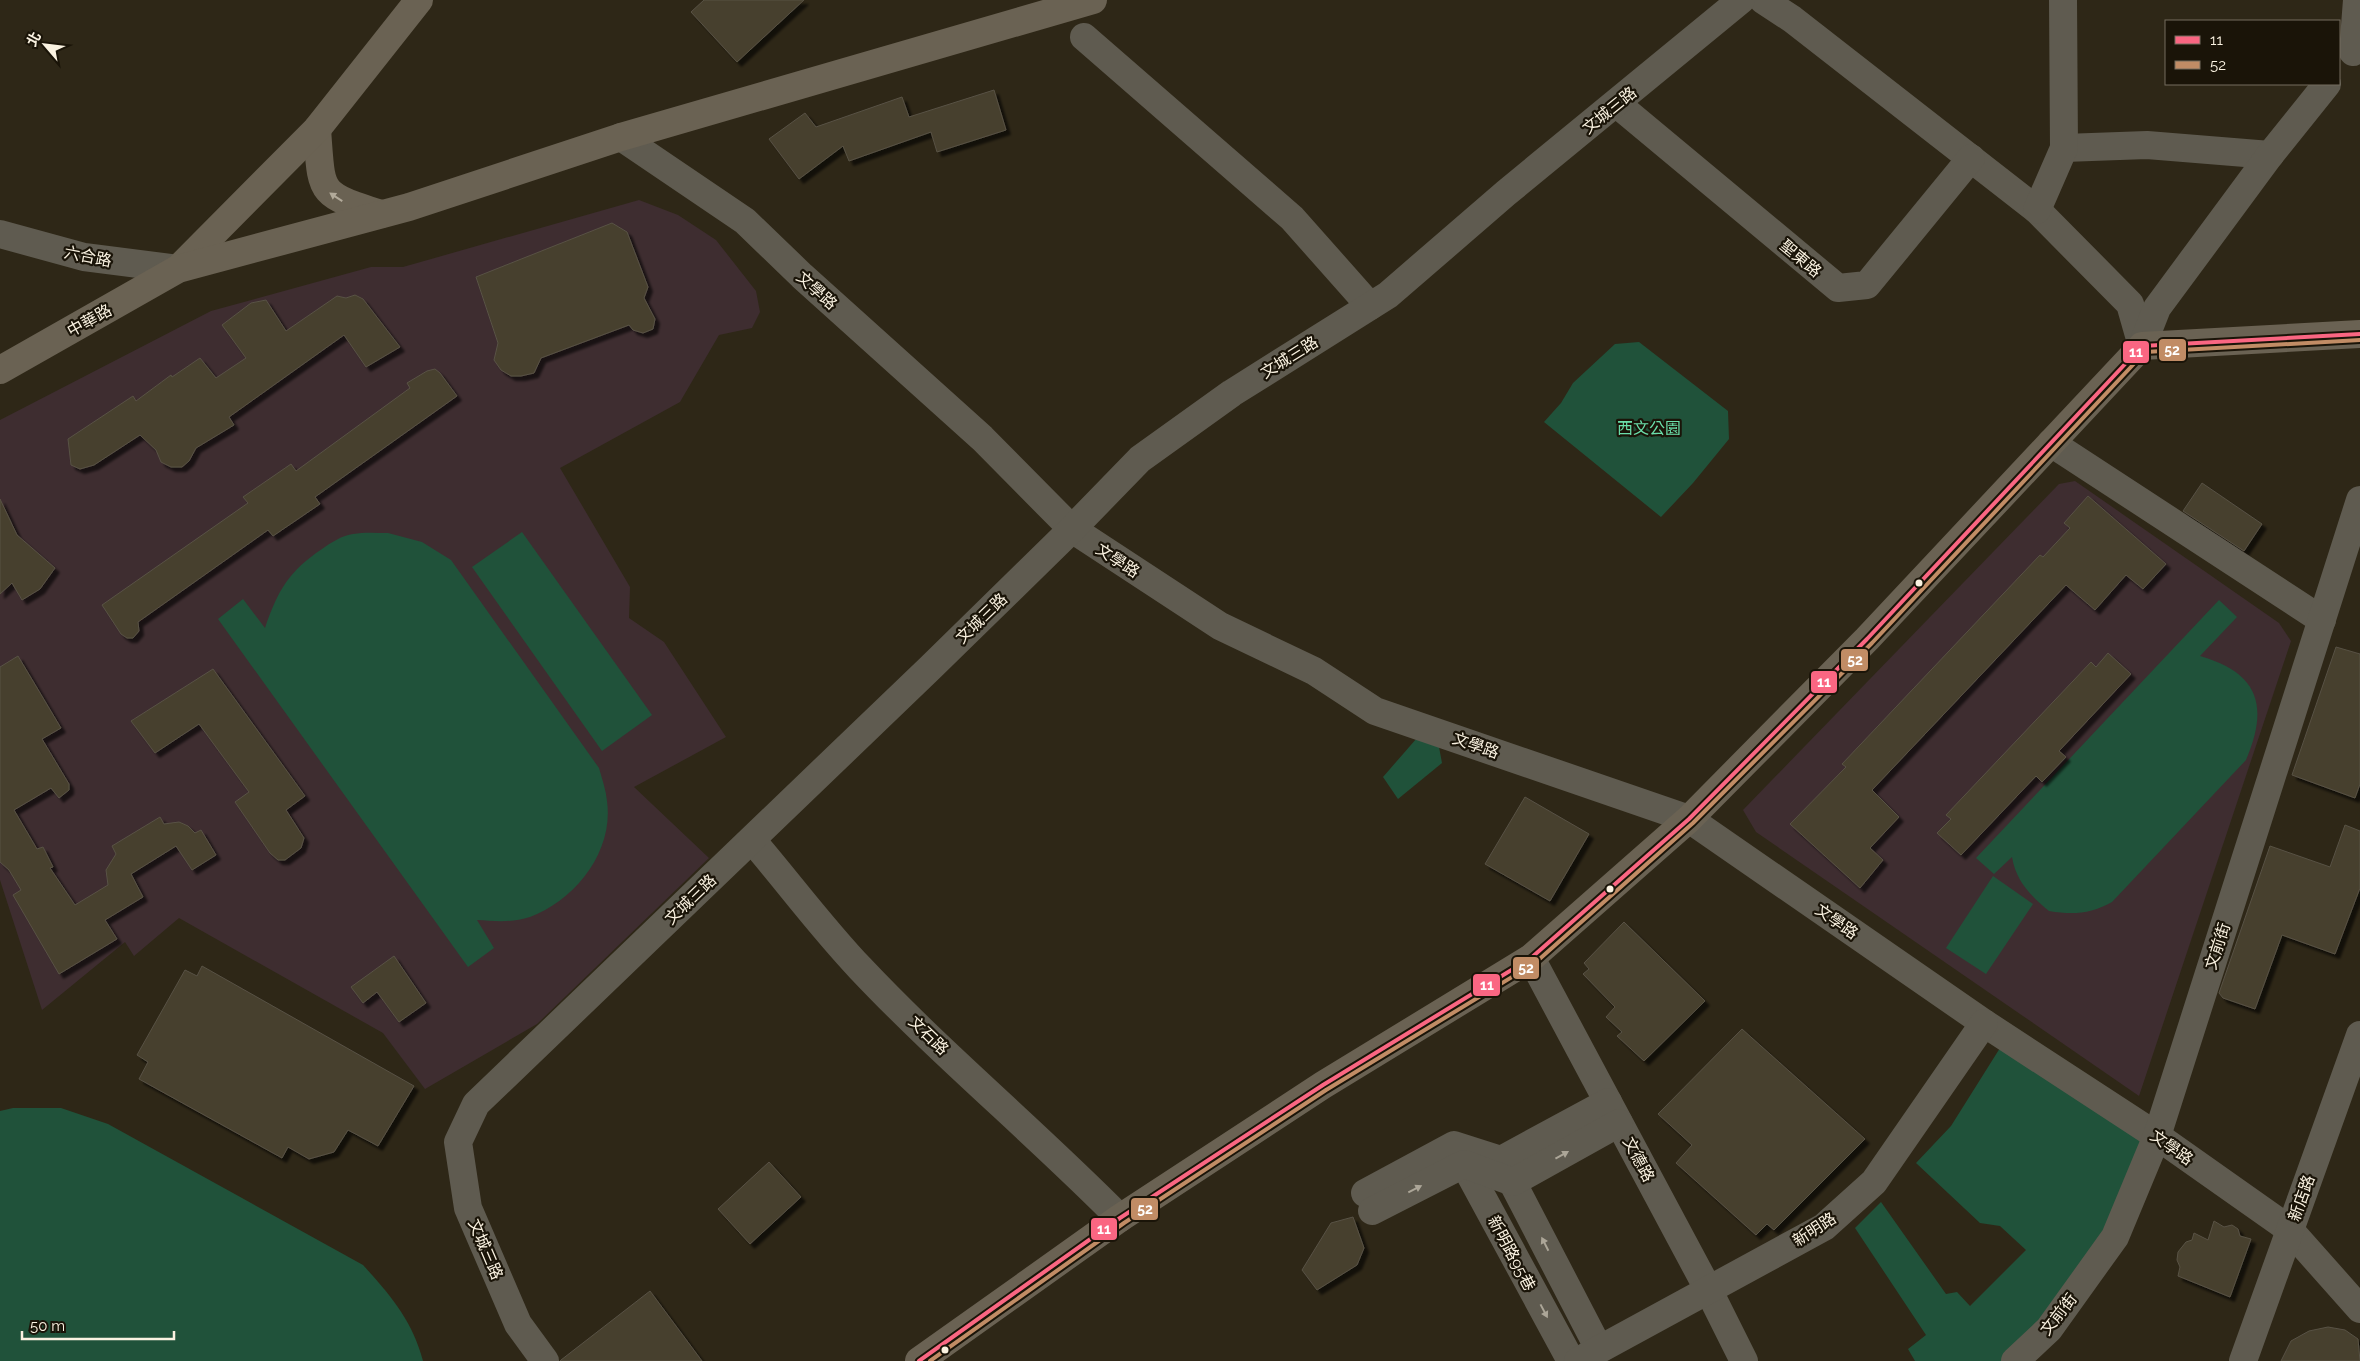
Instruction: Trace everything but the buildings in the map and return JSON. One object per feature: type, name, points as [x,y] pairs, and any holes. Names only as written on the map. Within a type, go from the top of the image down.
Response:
[{"type":"main road","points":[[178,269],[317,129],[419,0]]},
{"type":"main road","points":[[178,269],[381,214],[621,137],[799,84],[1043,7],[1093,0]]},
{"type":"main road","points":[[317,129],[320,169],[325,189],[338,200],[381,214]]},
{"type":"main road","name":"中華路","points":[[0,370],[178,269]]},
{"type":"main road","points":[[919,1361],[1120,1218],[1322,1085],[1531,958],[1689,819],[1867,638],[2142,346],[2360,334]]},
{"type":"street","name":"文城三路","points":[[545,1361],[518,1324],[468,1208],[458,1142],[476,1104],[752,840],[1072,529],[1140,459],[1232,393],[1388,295],[1506,193],[1617,104],[1741,0]]},
{"type":"street","points":[[1763,0],[1792,19],[2037,210],[2130,304],[2142,346]]},
{"type":"street","points":[[2037,210],[2064,148],[2063,0]]},
{"type":"street","points":[[2350,55],[2357,0]]},
{"type":"street","points":[[1084,37],[1285,212],[1370,306]]},
{"type":"street","points":[[2142,346],[2158,308],[2270,154],[2326,85]]},
{"type":"street","name":"聖東路","points":[[1617,104],[1838,288],[1867,285],[1971,158]]},
{"type":"street","name":"文學路","points":[[621,137],[746,221],[802,276],[982,438],[1072,529],[1220,626],[1314,671],[1375,711],[1689,819],[1984,1023],[2157,1136],[2289,1228],[2360,1309]]},
{"type":"street","points":[[2064,148],[2147,145],[2270,154]]},
{"type":"street","name":"六合路","points":[[0,234],[84,257],[178,269]]},
{"type":"street","points":[[2051,443],[2322,620]]},
{"type":"street","name":"文前街","points":[[2015,1361],[2049,1329],[2115,1237],[2157,1136],[2360,500]]},
{"type":"street","name":"文石路","points":[[752,840],[859,967],[978,1082],[1070,1167],[1120,1218]]},
{"type":"street","name":"文德路","points":[[1531,958],[1708,1289],[1744,1361]]},
{"type":"street","name":"新明路","points":[[1589,1355],[1824,1227],[1874,1182],[1984,1023]]},
{"type":"street","name":"新店路","points":[[2243,1361],[2289,1228],[2360,1035]]},
{"type":"street","points":[[1368,1202],[1459,1155],[1507,1171],[1614,1113]]},
{"type":"street","name":"新明路95巷","points":[[1459,1155],[1571,1361]]},
{"type":"street","points":[[1507,1171],[1589,1355]]},
{"type":"shaded area","points":[[639,200],[678,215],[716,240],[756,291],[760,312],[752,328],[719,335],[680,402],[560,468],[630,587],[629,618],[664,642],[726,737],[634,787],[709,858],[537,1024],[425,1089],[383,1033],[179,918],[134,956],[125,942],[42,1010],[0,880],[0,420],[211,311],[371,267],[403,267]]},
{"type":"shaded area","points":[[2075,481],[2279,623],[2291,641],[2139,1096],[1756,832],[1743,810],[2059,484]]},
{"type":"green space","name":"西文公園","points":[[1639,342],[1728,411],[1729,439],[1693,483],[1661,517],[1544,422],[1561,403],[1573,383],[1615,344]]},
{"type":"green space","points":[[522,532],[652,715],[602,751],[472,567]]},
{"type":"green space","points":[[362,533],[388,533],[422,542],[451,560],[599,768],[606,793],[608,820],[604,838],[598,856],[588,872],[562,899],[530,917],[510,921],[477,920],[494,948],[468,967],[218,619],[243,599],[265,628],[286,582],[311,557],[329,544],[345,536]]},
{"type":"green space","points":[[2219,600],[2237,617],[2200,656],[2220,663],[2235,672],[2247,682],[2254,694],[2257,708],[2257,723],[2246,760],[2112,902],[2104,906],[2082,913],[2049,911],[2020,880],[2012,857],[1994,874],[1976,858]]},
{"type":"green space","points":[[1417,738],[1439,747],[1442,763],[1398,799],[1383,777]]},
{"type":"green space","points":[[1993,876],[2033,904],[1986,974],[1946,948]]},
{"type":"green space","points":[[2000,1048],[2150,1138],[2109,1233],[2045,1324],[2003,1361],[1915,1361],[1908,1349],[1926,1335],[1855,1228],[1881,1202],[1946,1294],[1957,1292],[1970,1306],[2026,1250],[2000,1226],[1980,1223],[1916,1163],[1951,1126]]},
{"type":"green space","points":[[13,1108],[61,1108],[108,1124],[363,1265],[383,1287],[407,1321],[423,1361],[0,1361],[0,1111]]},
{"type":"transit line","name":"11","points":[[919,1361],[1120,1218],[1323,1085],[1531,958],[1689,819],[1867,639],[2142,346],[2360,334]]},
{"type":"transit line","name":"52","points":[[930,1361],[1124,1223],[1326,1090],[1535,963],[1693,823],[1872,643],[2145,352],[2360,340]]}]
